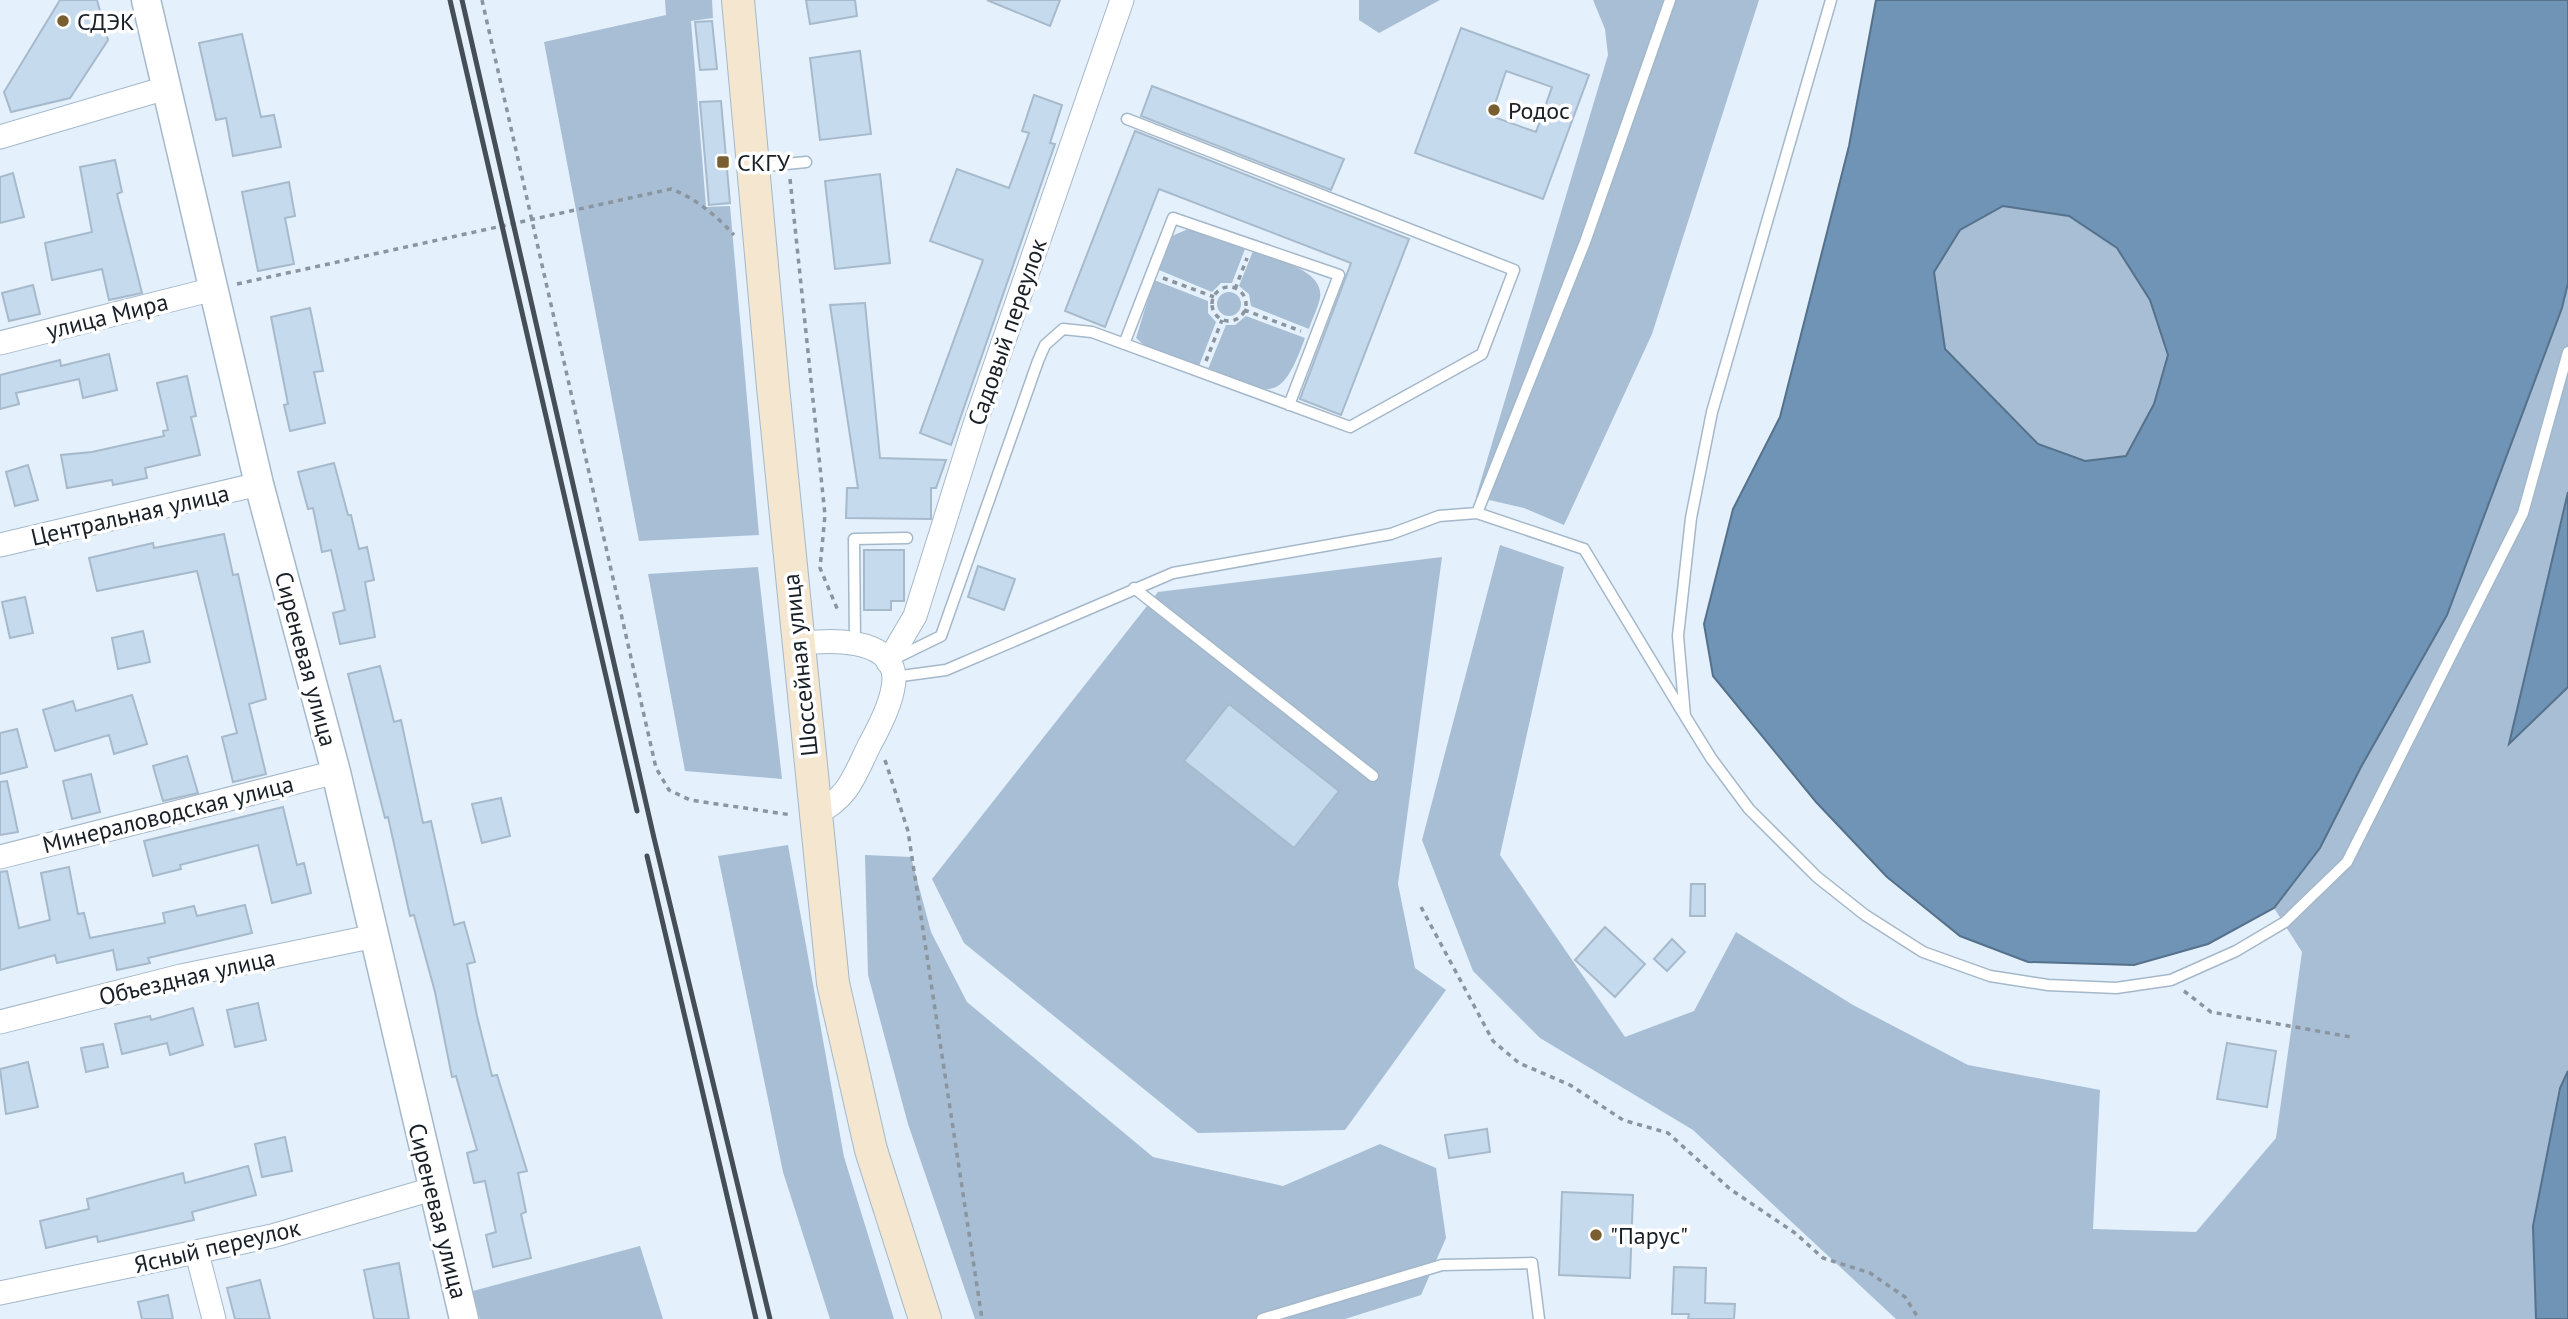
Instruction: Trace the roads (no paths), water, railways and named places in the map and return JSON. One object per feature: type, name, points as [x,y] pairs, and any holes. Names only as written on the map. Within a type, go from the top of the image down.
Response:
[{"type":"main road","name":"Шоссейная улица","points":[[738,0],[798,644],[833,983],[871,1150],[925,1319]]},
{"type":"street","name":"Сиреневая улица","points":[[146,0],[259,484],[336,772],[464,1319]]},
{"type":"street","name":"Садовый переулок","points":[[815,814],[834,805],[848,788],[876,733],[891,669],[915,616],[976,421],[1122,0]]},
{"type":"street","points":[[0,137],[166,88]]},
{"type":"street","name":"улица Мира","points":[[0,342],[214,289]]},
{"type":"street","name":"Центральная улица","points":[[0,545],[259,484]]},
{"type":"street","points":[[798,644],[855,636],[875,650],[891,669]]},
{"type":"street","name":"Минераловодская улица","points":[[0,857],[336,772]]},
{"type":"street","name":"Объездная улица","points":[[0,1022],[181,976],[375,936]]},
{"type":"street","name":"Ясный переулок","points":[[0,1293],[272,1236],[432,1189]]},
{"type":"street","points":[[197,1253],[214,1319]]},
{"type":"lane","points":[[1477,513],[1586,242],[1670,0]]},
{"type":"lane","points":[[1685,716],[1678,636],[1692,518],[1712,412],[1831,0]]},
{"type":"lane","points":[[891,669],[941,636],[1045,345],[1055,334],[1074,328],[1350,427],[1482,355],[1514,270],[1127,119]]},
{"type":"lane","points":[[753,167],[806,162]]},
{"type":"lane","points":[[1124,344],[1173,218],[1339,275],[1289,405]]},
{"type":"lane","points":[[891,669],[946,670],[1173,573],[1391,534],[1439,516],[1477,513],[1584,549],[1711,758],[1749,809],[1817,877],[1865,915],[1923,952],[1990,976],[2048,985],[2116,988],[2171,980],[2236,951],[2285,922],[2347,862],[2523,513],[2568,352]]},
{"type":"lane","points":[[855,636],[854,539],[907,538]]},
{"type":"lane","points":[[1134,588],[1373,776]]},
{"type":"lane","points":[[1262,1319],[1442,1265],[1532,1263],[1539,1319]]},
{"type":"railway","points":[[450,0],[637,811]]},
{"type":"railway","points":[[462,0],[654,838],[770,1319]]},
{"type":"railway","points":[[647,856],[756,1319]]},
{"type":"place","name":"СДЭК","points":[[63,21]]},
{"type":"place","name":"Родос","points":[[1494,110]]},
{"type":"place","name":"СКГУ","points":[[723,162]]},
{"type":"place","name":"\"Парус\"","points":[[1596,1235]]}]
